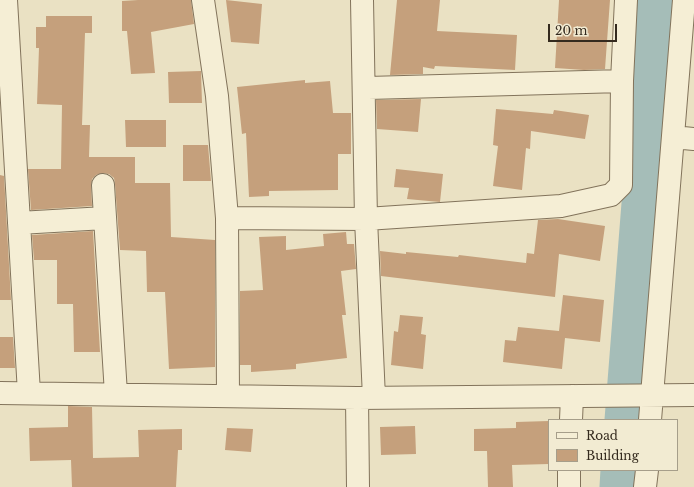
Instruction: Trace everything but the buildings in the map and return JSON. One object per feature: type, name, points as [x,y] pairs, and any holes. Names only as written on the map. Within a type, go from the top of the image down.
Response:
[{"type":"street","points":[[6,0],[28,393]]},
{"type":"street","points":[[0,1],[10,0]]},
{"type":"street","points":[[203,0],[217,96],[227,218],[228,396]]},
{"type":"street","points":[[358,487],[366,398],[366,219],[362,0]]},
{"type":"street","points":[[227,218],[366,219],[561,206],[611,195],[621,185],[622,81],[626,0]]},
{"type":"street","points":[[650,419],[684,0]]},
{"type":"street","points":[[364,86],[368,88],[622,81]]},
{"type":"street","points":[[673,137],[694,139]]},
{"type":"street","points":[[104,185],[116,394]]},
{"type":"street","points":[[19,223],[105,218]]},
{"type":"street","points":[[0,392],[366,398],[694,395]]},
{"type":"street","points":[[571,419],[572,396]]},
{"type":"street","points":[[568,487],[569,471]]},
{"type":"street","points":[[645,487],[646,471]]},
{"type":"waterway","points":[[625,419],[658,0]]},
{"type":"waterway","points":[[620,487],[621,471]]}]
